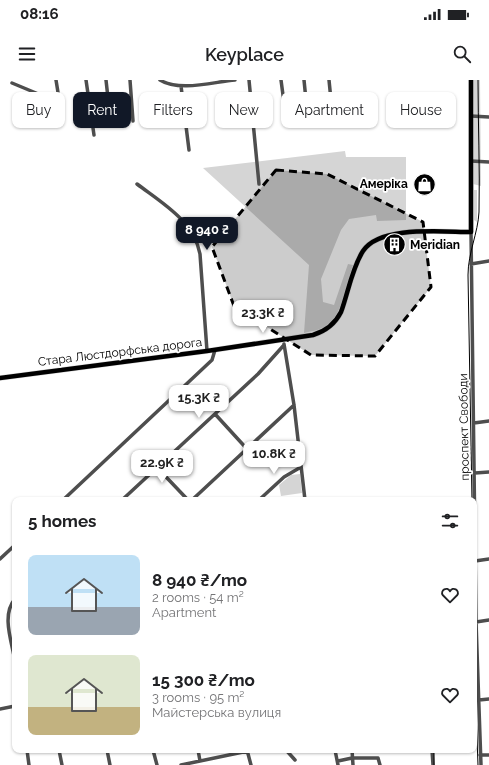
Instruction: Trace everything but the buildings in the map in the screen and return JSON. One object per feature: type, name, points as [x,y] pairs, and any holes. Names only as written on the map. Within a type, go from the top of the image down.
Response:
[{"type":"main road","points":[[471,80],[471,232]]},
{"type":"main road","name":"Стара Люстдорфська дорога","points":[[0,378],[207,351],[318,333],[327,329],[336,321],[342,312],[360,257],[366,247],[375,239],[394,233],[471,232]]},
{"type":"street","points":[[56,80],[58,92]]},
{"type":"street","points":[[86,80],[94,135]]},
{"type":"street","points":[[106,80],[107,92]]},
{"type":"street","points":[[130,80],[134,121]]},
{"type":"street","points":[[160,80],[170,85],[181,86],[194,82],[235,80]]},
{"type":"street","points":[[170,80],[170,85]]},
{"type":"street","points":[[249,80],[259,184]]},
{"type":"street","points":[[281,80],[283,92]]},
{"type":"street","points":[[304,80],[305,92]]},
{"type":"street","points":[[330,80],[331,92]]},
{"type":"street","points":[[12,83],[35,92]]},
{"type":"street","points":[[181,86],[189,150]]},
{"type":"street","points":[[471,116],[489,117]]},
{"type":"street","points":[[471,161],[489,162]]},
{"type":"street","points":[[137,184],[182,220],[196,240],[200,254],[207,351]]},
{"type":"street","name":"проспект Свободи","points":[[471,232],[475,497]]},
{"type":"street","points":[[471,264],[489,261]]},
{"type":"street","points":[[284,339],[294,405],[305,497]]},
{"type":"street","points":[[125,497],[258,374],[284,345]]},
{"type":"street","points":[[66,497],[212,360],[214,350]]},
{"type":"street","points":[[195,497],[294,405]]},
{"type":"street","points":[[215,414],[246,449]]},
{"type":"street","points":[[474,423],[489,421]]},
{"type":"street","points":[[148,458],[185,497]]},
{"type":"street","points":[[262,497],[284,477],[301,467]]},
{"type":"street","points":[[475,473],[489,472]]},
{"type":"street","points":[[0,559],[12,548]]},
{"type":"street","points":[[477,561],[489,559]]},
{"type":"street","points":[[12,603],[7,616],[12,644]]},
{"type":"street","points":[[477,622],[489,620]]},
{"type":"street","name":"проспект Свободи","points":[[477,681],[481,765]]},
{"type":"street","points":[[479,700],[489,699]]},
{"type":"street","points":[[0,709],[12,707]]},
{"type":"street","points":[[27,753],[29,765]]},
{"type":"street","points":[[60,753],[62,765]]},
{"type":"street","points":[[108,753],[110,765]]},
{"type":"street","points":[[154,753],[157,765]]},
{"type":"street","points":[[199,753],[200,761]]},
{"type":"street","points":[[181,765],[235,753]]},
{"type":"street","points":[[249,753],[251,765]]},
{"type":"street","points":[[289,753],[295,760]]},
{"type":"street","points":[[336,753],[338,763],[352,758],[378,758],[380,760],[380,765]]},
{"type":"street","points":[[352,753],[353,765]]},
{"type":"street","points":[[432,753],[433,765]]},
{"type":"street","points":[[480,755],[489,755]]},
{"type":"highlighted area","points":[[276,170],[327,174],[423,222],[431,287],[375,356],[311,355],[234,306],[212,247]]},
{"type":"shaded area","points":[[472,80],[480,80],[481,186],[473,184]]},
{"type":"shaded area","points":[[345,151],[346,157],[406,157],[406,220],[377,221],[376,215],[349,219],[341,230],[321,279],[323,302],[334,305],[348,264],[353,265],[337,314],[333,321],[328,325],[304,333],[309,265],[203,168]]},
{"type":"shaded area","points":[[474,190],[477,190],[477,222],[474,220]]},
{"type":"shaded area","points":[[300,474],[302,493],[281,496],[279,485],[291,475]]},
{"type":"tram line","points":[[472,497],[468,267],[479,212],[478,80]]},
{"type":"tram line","points":[[477,738],[478,765]]},
{"type":"tram line","points":[[434,753],[434,765]]},
{"type":"place","name":"Амеріка","points":[[424,184]]},
{"type":"place","name":"Meridian","points":[[395,245]]}]
